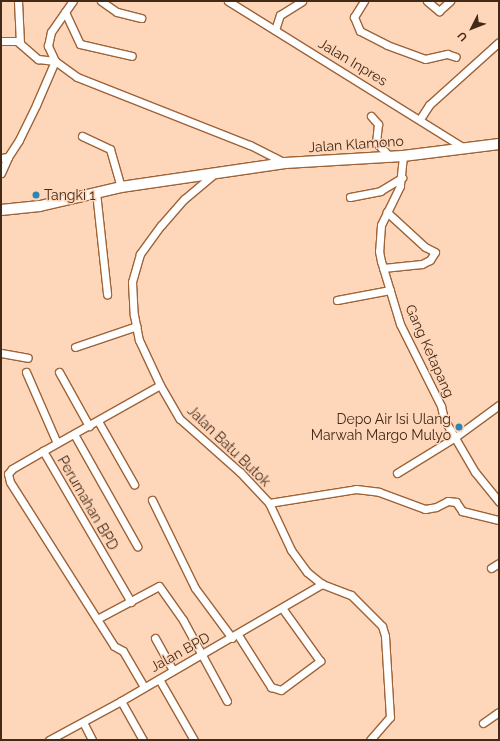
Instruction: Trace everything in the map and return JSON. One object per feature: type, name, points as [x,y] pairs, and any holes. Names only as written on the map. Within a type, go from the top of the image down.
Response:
[{"type":"main road","name":"Jalan Klamono","points":[[1,210],[40,206],[121,187],[285,162],[403,156],[463,147],[499,144]]},
{"type":"street","points":[[18,1],[20,43]]},
{"type":"street","points":[[73,1],[51,32],[48,46],[55,61],[77,77],[250,145],[285,162]]},
{"type":"street","points":[[101,1],[110,4],[117,12],[141,18]]},
{"type":"street","name":"Jalan Inpres","points":[[228,1],[463,147]]},
{"type":"street","points":[[275,30],[280,15],[288,4],[302,1]]},
{"type":"street","points":[[364,1],[354,17],[360,31],[387,45],[424,59],[447,54],[456,57]]},
{"type":"street","points":[[427,1],[437,11],[450,1]]},
{"type":"street","points":[[65,12],[80,44],[132,56]]},
{"type":"street","points":[[1,41],[20,43],[38,59],[55,61]]},
{"type":"street","points":[[420,119],[428,104],[499,42]]},
{"type":"street","points":[[1,173],[4,157],[26,126],[55,61]]},
{"type":"street","points":[[371,116],[378,124],[376,142],[390,157]]},
{"type":"street","points":[[82,136],[110,149],[121,187]]},
{"type":"street","points":[[350,197],[380,191],[402,178],[403,156]]},
{"type":"street","name":"Jalan Batu Butok","points":[[214,173],[184,198],[161,225],[140,254],[132,282],[136,326],[140,340],[160,385],[180,419],[240,472],[269,503],[291,550],[307,572],[322,584],[339,589],[356,599],[384,630],[390,717],[370,740]]},
{"type":"street","name":"Gang Ketapang","points":[[402,178],[387,212],[379,236],[378,251],[383,268],[400,324],[454,438],[476,472],[499,502]]},
{"type":"street","points":[[96,192],[107,294]]},
{"type":"street","points":[[383,268],[422,264],[430,260],[435,252],[425,246],[387,212]]},
{"type":"street","points":[[337,300],[390,290]]},
{"type":"street","points":[[75,347],[136,326]]},
{"type":"street","points":[[1,353],[28,358]]},
{"type":"street","points":[[26,372],[57,443]]},
{"type":"street","points":[[59,372],[89,426]]},
{"type":"street","name":"Perumahan BPD","points":[[131,602],[43,452],[98,422],[160,385]]},
{"type":"street","points":[[398,473],[454,438],[499,405]]},
{"type":"street","points":[[98,422],[134,484]]},
{"type":"street","points":[[74,434],[137,546]]},
{"type":"street","points":[[43,452],[12,469],[8,474],[10,482],[114,646],[123,651],[144,687]]},
{"type":"street","points":[[269,503],[356,489],[379,492],[425,509],[436,508],[448,501],[456,502],[462,512],[499,520]]},
{"type":"street","points":[[152,500],[195,588],[235,636],[271,687],[280,690],[320,661],[282,608]]},
{"type":"street","points":[[491,568],[499,563]]},
{"type":"street","name":"Jalan BPD","points":[[49,740],[202,655],[322,584]]},
{"type":"street","points":[[98,619],[159,586],[163,589],[202,655],[226,701]]},
{"type":"street","points":[[155,638],[173,670]]},
{"type":"street","points":[[159,679],[194,740]]},
{"type":"street","points":[[121,701],[143,740]]},
{"type":"street","points":[[483,723],[499,712]]},
{"type":"street","points":[[83,722],[92,740]]},
{"type":"place","name":"Tangki 1","points":[[36,195]]},
{"type":"place","name":"Depo Air Isi Ulang Marwah Margo Mulyo","points":[[459,427]]}]
